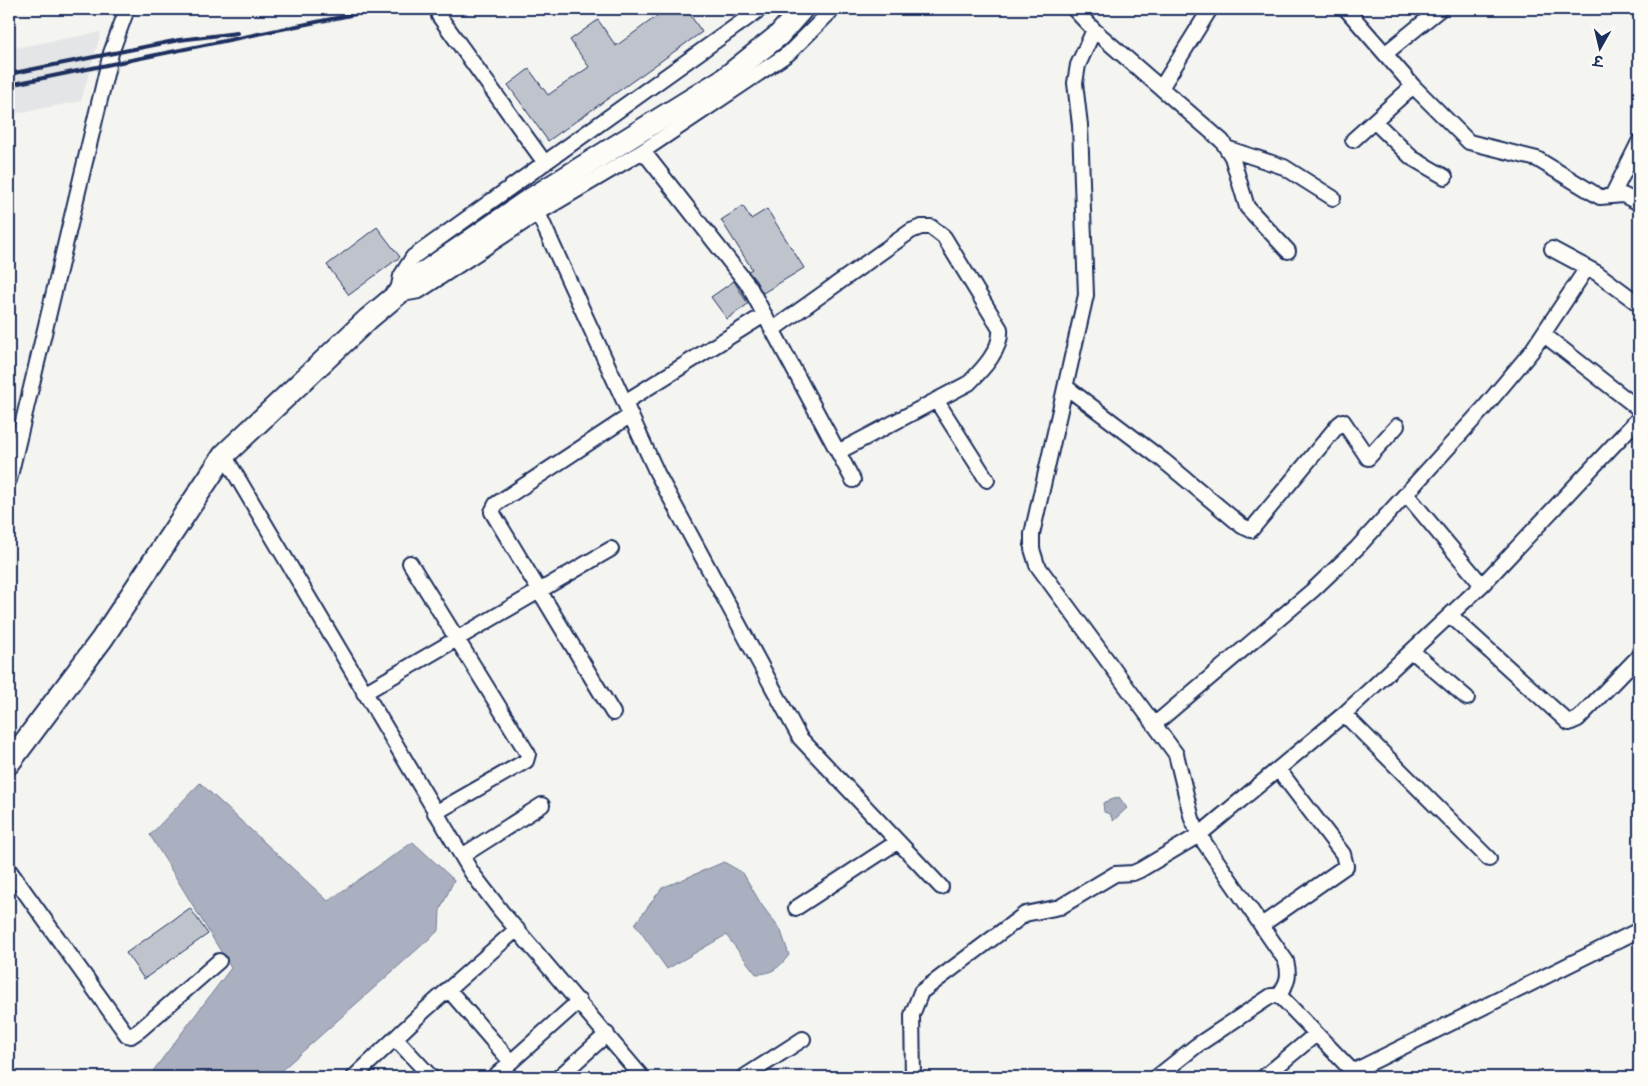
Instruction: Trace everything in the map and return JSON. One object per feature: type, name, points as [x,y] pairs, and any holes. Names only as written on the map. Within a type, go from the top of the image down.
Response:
[{"type":"main road","points":[[9,763],[102,639],[224,455],[368,319],[422,274],[533,198],[724,79],[779,35],[802,9]]},
{"type":"street","points":[[9,480],[111,53],[127,9]]},
{"type":"street","points":[[760,9],[413,258],[401,276],[397,295],[419,291],[538,213],[643,151],[789,53],[833,9]]},
{"type":"street","points":[[1074,9],[1094,30],[1222,141],[1229,149],[1247,207],[1288,251]]},
{"type":"street","points":[[1161,88],[1210,9]]},
{"type":"street","points":[[1346,9],[1413,86],[1469,142],[1537,159],[1600,197],[1623,195],[1639,203]]},
{"type":"street","points":[[1386,53],[1440,9]]},
{"type":"street","points":[[439,16],[545,163]]},
{"type":"street","points":[[1094,30],[1078,65],[1075,83],[1080,125],[1086,295],[1032,534],[1034,557],[1062,602],[1176,754],[1192,819],[1199,835],[1263,924],[1286,960],[1290,973],[1285,987],[1278,996],[1264,999],[1157,1077]]},
{"type":"street","points":[[1352,140],[1413,86]]},
{"type":"street","points":[[1374,121],[1412,158],[1445,177]]},
{"type":"street","points":[[1612,196],[1639,142]]},
{"type":"street","points":[[1229,149],[1284,167],[1333,198]]},
{"type":"street","points":[[643,151],[749,286],[853,480]]},
{"type":"street","points":[[538,213],[662,481],[800,738],[941,887]]},
{"type":"street","points":[[772,330],[910,231],[921,227],[931,227],[944,237],[1000,329],[999,344],[975,377],[838,452]]},
{"type":"street","points":[[1552,249],[1587,268],[1639,304]]},
{"type":"street","points":[[1155,724],[1313,590],[1407,494],[1531,352],[1587,268]]},
{"type":"street","points":[[613,713],[540,590],[493,516],[492,508],[628,409],[764,315]]},
{"type":"street","points":[[1543,334],[1639,409]]},
{"type":"street","points":[[1066,388],[1164,461],[1242,526],[1251,530],[1343,421],[1368,458],[1398,426]]},
{"type":"street","points":[[936,400],[987,480]]},
{"type":"street","points":[[913,1077],[912,1015],[921,992],[1025,914],[1060,907],[1115,874],[1140,870],[1199,835],[1344,714],[1412,651],[1482,585],[1636,428]]},
{"type":"street","points":[[224,455],[435,813],[478,881],[642,1077]]},
{"type":"street","points":[[1407,494],[1482,585]]},
{"type":"street","points":[[364,693],[611,549]]},
{"type":"street","points":[[410,563],[526,749],[528,758],[435,813]]},
{"type":"street","points":[[1450,615],[1569,723],[1578,719],[1639,656]]},
{"type":"street","points":[[1412,651],[1467,698]]},
{"type":"street","points":[[1344,714],[1489,859]]},
{"type":"street","points":[[1263,924],[1346,866],[1343,854],[1278,769]]},
{"type":"street","points":[[462,856],[542,805]]},
{"type":"street","points":[[796,908],[897,842]]},
{"type":"street","points":[[9,870],[126,1035],[131,1036],[140,1030],[219,961]]},
{"type":"street","points":[[354,1077],[448,989],[517,929]]},
{"type":"street","points":[[1278,996],[1355,1074],[1639,930]]},
{"type":"street","points":[[448,989],[511,1062]]},
{"type":"street","points":[[494,1077],[579,1001]]},
{"type":"street","points":[[559,1077],[606,1034]]},
{"type":"street","points":[[1264,1077],[1316,1034]]},
{"type":"street","points":[[395,1038],[431,1077]]},
{"type":"street","points":[[744,1077],[803,1039]]},
{"type":"shaded area","points":[[101,32],[81,101],[9,115],[9,49]]},
{"type":"water","points":[[200,783],[328,901],[413,842],[454,880],[440,910],[439,930],[274,1077],[188,1077],[153,1071],[231,968],[150,835]]},
{"type":"water","points":[[1119,797],[1127,808],[1113,821],[1110,814],[1104,812],[1103,803]]},
{"type":"water","points":[[724,862],[743,873],[761,904],[781,931],[789,955],[775,969],[766,973],[756,974],[726,935],[667,969],[635,924],[662,888]]},
{"type":"building","points":[[652,9],[686,9],[702,32],[548,141],[508,85],[529,69],[548,95],[589,67],[570,40],[598,20],[616,46],[657,16]]},
{"type":"building","points":[[743,206],[751,219],[767,209],[804,268],[763,293],[748,271],[752,269],[721,220]]},
{"type":"building","points":[[377,227],[400,257],[349,295],[327,265]]},
{"type":"building","points":[[734,281],[748,304],[727,319],[711,297]]},
{"type":"building","points":[[190,908],[208,934],[144,979],[126,953]]},
{"type":"railway","points":[[9,85],[380,9]]},
{"type":"railway","points":[[9,74],[179,40],[237,33]]}]
